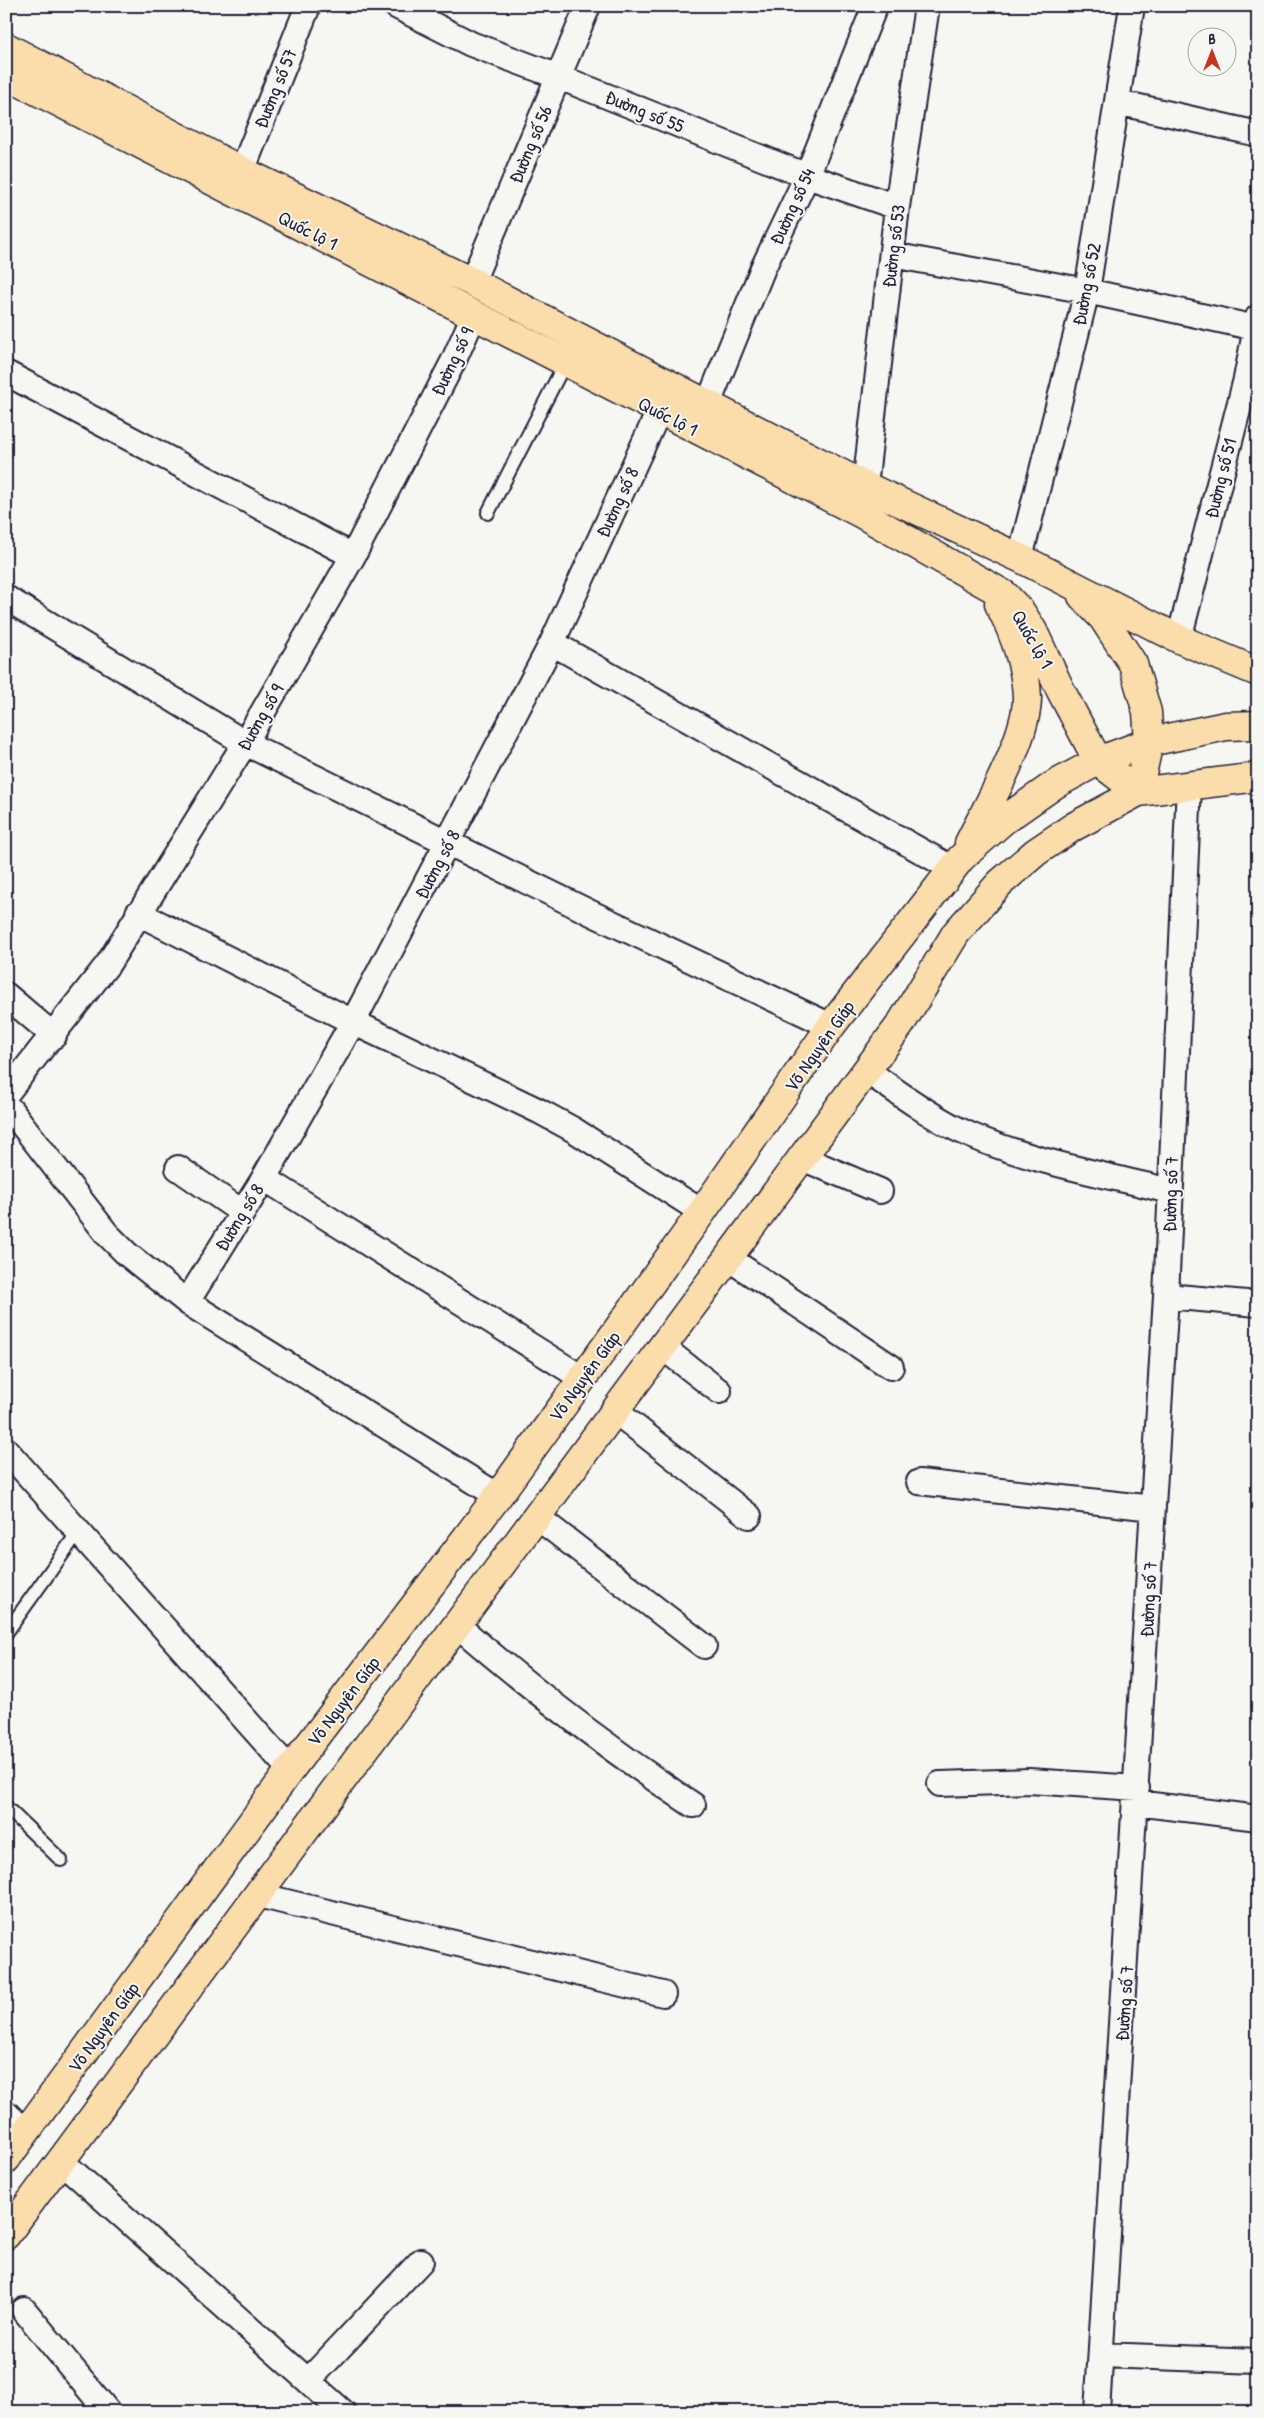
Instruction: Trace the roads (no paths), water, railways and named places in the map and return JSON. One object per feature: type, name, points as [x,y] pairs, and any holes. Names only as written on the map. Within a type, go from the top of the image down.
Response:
[{"type":"highway","name":"Quốc lộ 1","points":[[6,47],[242,171],[472,282],[865,486],[1020,558],[1179,639],[1258,672]]},
{"type":"highway","name":"Quốc lộ 1","points":[[6,74],[862,514],[1005,595],[1021,612],[1033,631],[1061,691],[1098,761],[1138,792]]},
{"type":"highway","points":[[1068,583],[1103,618],[1133,664],[1147,712],[1149,742],[1138,792]]},
{"type":"highway","points":[[957,863],[1007,767],[1021,729],[1027,700],[1023,665],[1011,626],[988,585]]},
{"type":"highway","name":"Võ Nguyên Giáp","points":[[6,2160],[290,1770],[498,1496],[702,1212],[831,1026],[957,863],[1004,820],[1054,785],[1098,761],[1149,742],[1226,726],[1258,725]]},
{"type":"highway","points":[[6,2235],[900,1025],[956,933],[1000,883],[1036,852],[1073,827],[1138,792],[1258,777]]},
{"type":"street","name":"Đường số 57","points":[[242,171],[308,6]]},
{"type":"street","name":"Đường số 55","points":[[396,6],[471,44],[807,176],[897,207]]},
{"type":"street","name":"Đường số 56","points":[[472,282],[588,6]]},
{"type":"street","name":"Đường số 54","points":[[708,404],[763,268],[807,176],[875,6]]},
{"type":"street","name":"Đường số 53","points":[[865,486],[897,207],[927,6]]},
{"type":"street","name":"Đường số 52","points":[[1020,558],[1087,291],[1132,6]]},
{"type":"street","points":[[1117,102],[1258,134]]},
{"type":"street","points":[[892,255],[1257,323]]},
{"type":"street","name":"Đường số 9","points":[[6,1094],[54,1036],[108,964],[245,743],[353,556],[453,362],[474,315]]},
{"type":"street","name":"Đường số 51","points":[[1179,639],[1252,381],[1257,323]]},
{"type":"street","points":[[6,373],[353,556]]},
{"type":"street","name":"Đường số 8","points":[[187,1302],[264,1178],[353,1022],[552,643],[659,411]]},
{"type":"street","points":[[6,598],[245,743],[831,1026]]},
{"type":"street","points":[[552,643],[957,863]]},
{"type":"street","name":"Đường số 7","points":[[1097,2412],[1166,1296],[1189,785]]},
{"type":"street","points":[[138,913],[353,1022],[539,1111],[574,1130],[702,1212]]},
{"type":"street","points":[[6,995],[54,1036]]},
{"type":"street","points":[[867,1070],[930,1114],[958,1129],[1001,1146],[1170,1190]]},
{"type":"street","points":[[6,1104],[107,1234],[127,1254],[187,1302],[498,1496]]},
{"type":"street","points":[[802,1158],[880,1191]]},
{"type":"street","points":[[178,1168],[242,1212]]},
{"type":"street","points":[[264,1178],[582,1378]]},
{"type":"street","points":[[728,1258],[891,1367]]},
{"type":"street","points":[[1166,1296],[1258,1304]]},
{"type":"street","points":[[662,1347],[719,1391]]},
{"type":"street","points":[[615,1411],[749,1516]]},
{"type":"street","points":[[6,1450],[290,1770]]},
{"type":"street","points":[[919,1482],[1153,1508]]},
{"type":"street","points":[[537,1517],[704,1646]]},
{"type":"street","points":[[457,1625],[526,1685],[613,1750],[693,1805]]},
{"type":"street","points":[[940,1784],[1029,1781],[1136,1795],[1258,1818]]},
{"type":"street","points":[[258,1895],[663,1994]]},
{"type":"street","points":[[6,2113],[26,2133]]},
{"type":"street","points":[[61,2160],[343,2412]]},
{"type":"street","points":[[308,2381],[420,2261]]},
{"type":"street","points":[[24,2310],[108,2412]]},
{"type":"street","points":[[1101,2355],[1258,2361]]},
{"type":"lane","points":[[488,513],[565,363]]},
{"type":"lane","points":[[6,1634],[79,1531]]},
{"type":"lane","points":[[6,1807],[61,1860]]}]
